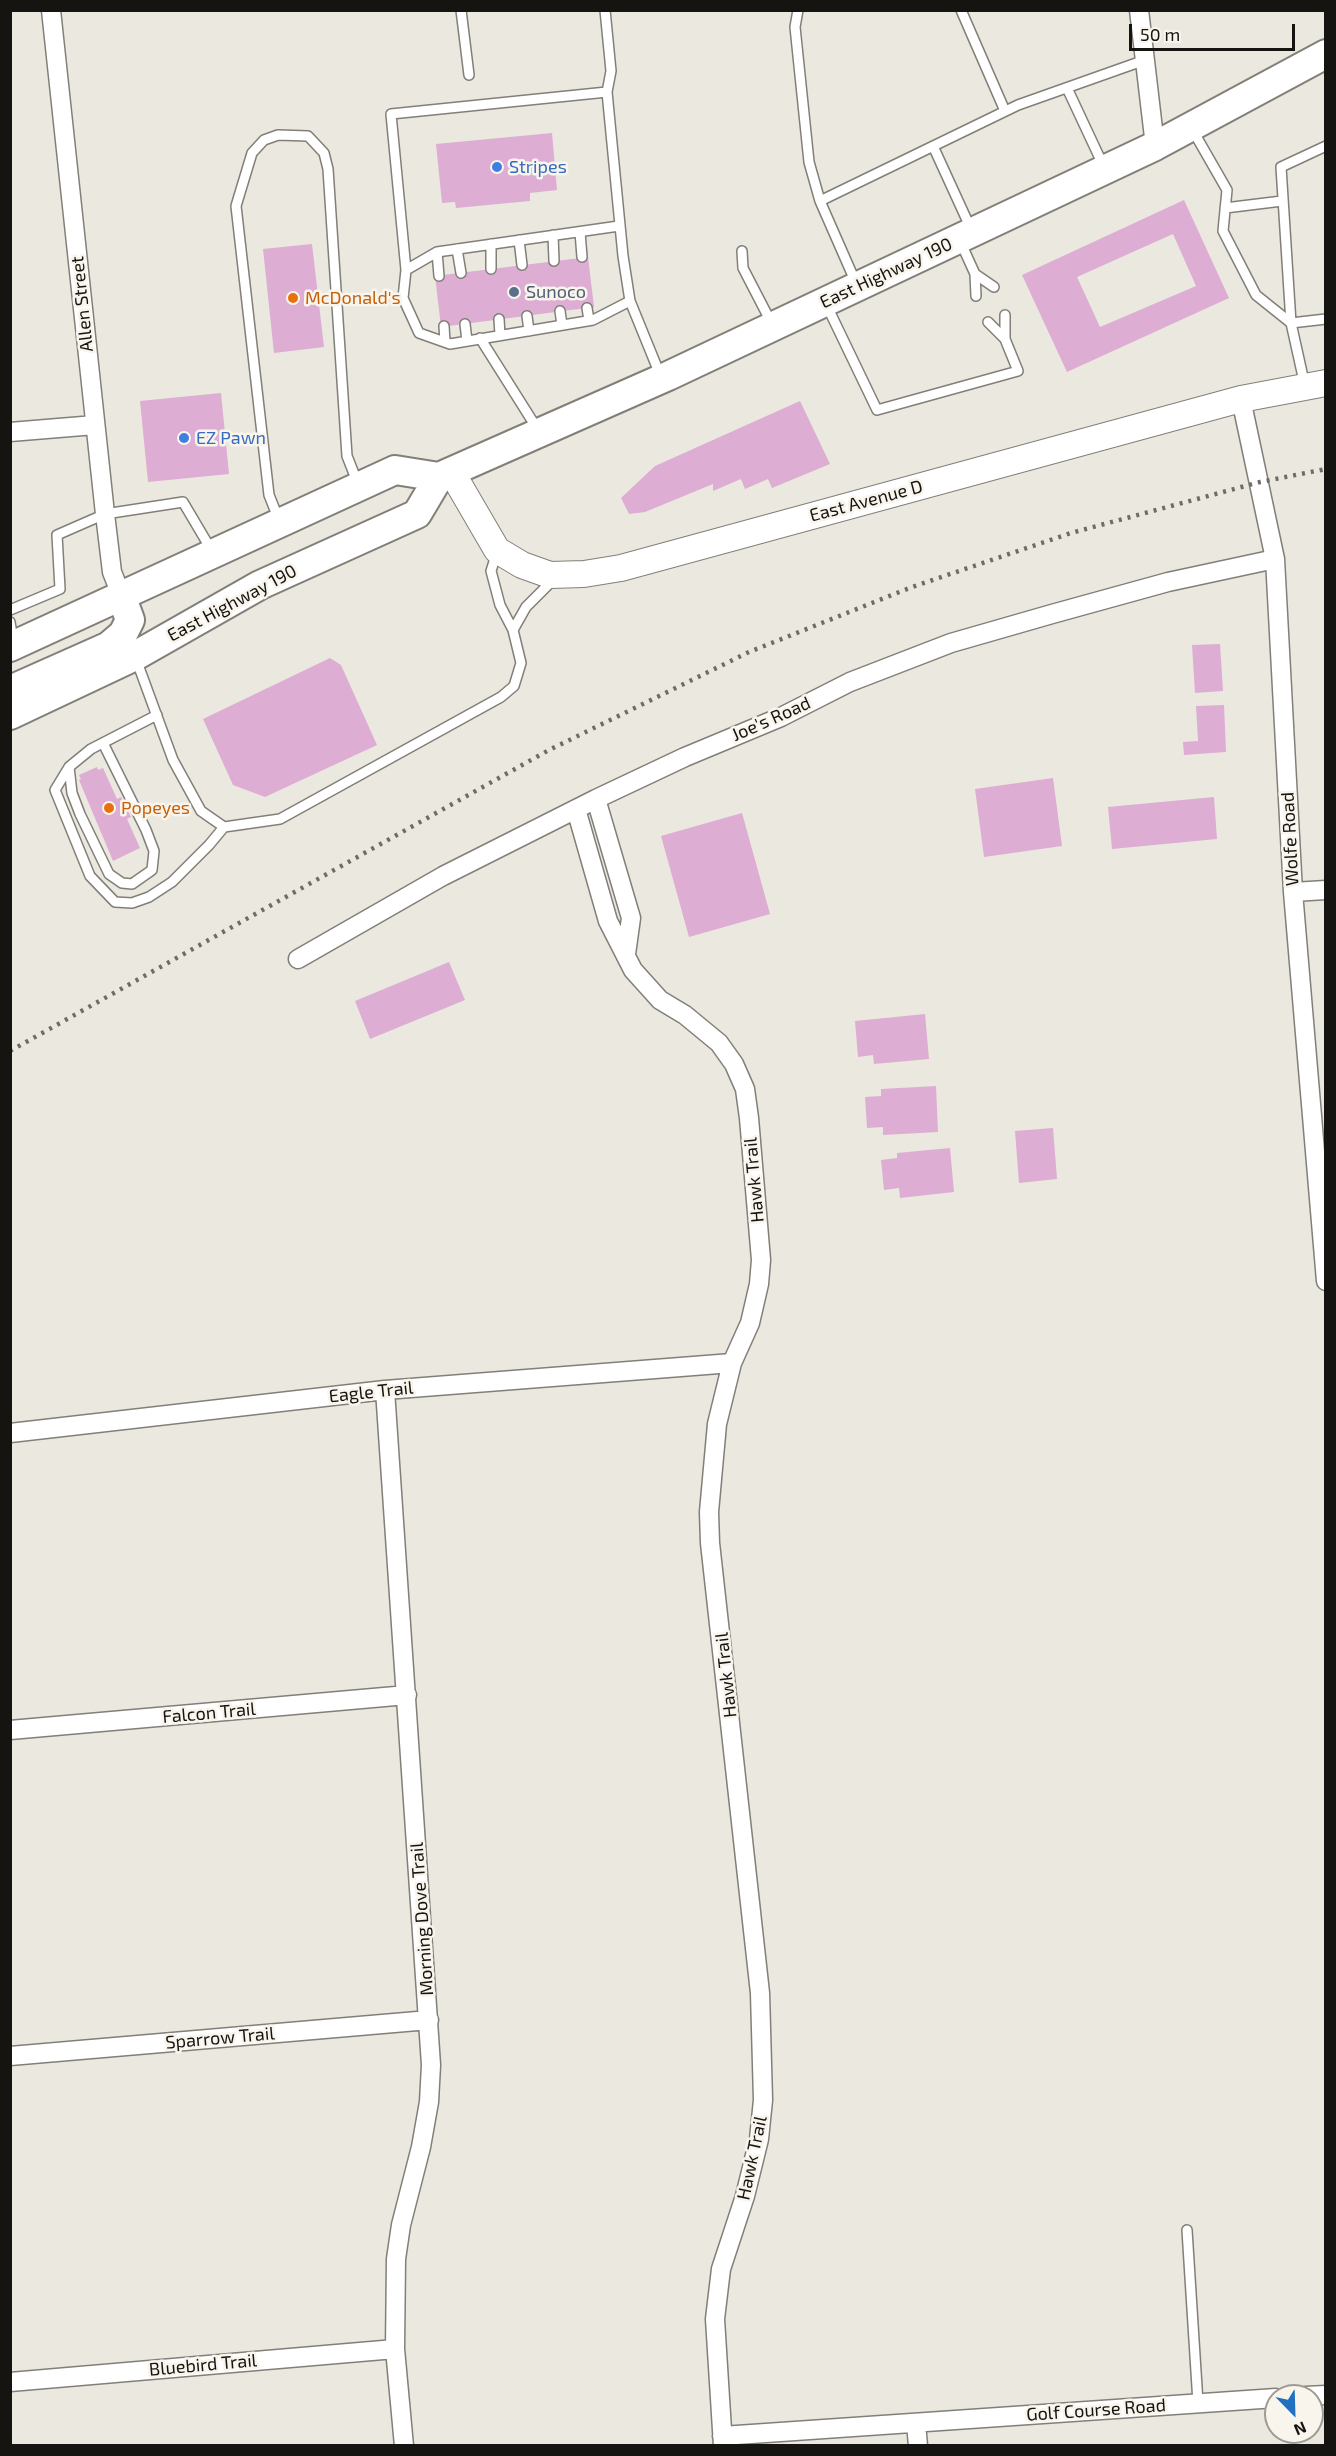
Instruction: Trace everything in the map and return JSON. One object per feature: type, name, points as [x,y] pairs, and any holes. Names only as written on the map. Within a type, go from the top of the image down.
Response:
[{"type":"main road","name":"East Highway 190","points":[[10,715],[135,656],[260,585],[417,514],[445,474],[662,379],[1105,170],[1155,146],[1326,54]]},
{"type":"main road","name":"East Avenue D","points":[[445,474],[497,550],[522,565],[550,575],[584,574],[621,568],[1241,399],[1315,384]]},
{"type":"main road","points":[[12,638],[121,596],[396,470],[445,474]]},
{"type":"main road","points":[[10,690],[109,646],[123,634],[130,620],[121,596]]},
{"type":"street","name":"Allen Street","points":[[51,10],[105,514],[112,572],[121,596]]},
{"type":"street","points":[[1139,10],[1155,146]]},
{"type":"street","name":"Wolfe Road","points":[[1241,399],[1275,559],[1293,892],[1326,1281]]},
{"type":"street","points":[[10,432],[95,425]]},
{"type":"street","name":"Joe's Road","points":[[298,959],[443,876],[576,809],[685,757],[781,717],[850,682],[951,644],[1168,582],[1275,559]]},
{"type":"street","points":[[596,799],[631,918],[626,954]]},
{"type":"street","name":"Hawk Trail","points":[[576,809],[608,921],[633,970],[660,1000],[685,1015],[719,1043],[734,1064],[745,1089],[761,1260],[759,1284],[752,1315],[732,1363],[717,1424],[709,1512],[710,1543],[760,1993],[763,2100],[759,2139],[745,2196],[721,2269],[716,2309],[716,2348],[723,2441]]},
{"type":"street","points":[[1293,892],[1326,890]]},
{"type":"street","name":"Eagle Trail","points":[[10,1433],[385,1390],[732,1363]]},
{"type":"street","name":"Morning Dove Trail","points":[[385,1390],[431,2065],[429,2102],[422,2147],[401,2225],[396,2259],[395,2349],[404,2445]]},
{"type":"street","name":"Falcon Trail","points":[[10,1730],[406,1695]]},
{"type":"street","name":"Sparrow Trail","points":[[10,2056],[429,2020]]},
{"type":"street","name":"Bluebird Trail","points":[[10,2382],[395,2349]]},
{"type":"street","name":"Golf Course Road","points":[[723,2441],[916,2423],[1264,2399]]},
{"type":"street","points":[[916,2423],[918,2445]]},
{"type":"lane","points":[[461,10],[470,75]]},
{"type":"lane","points":[[605,10],[611,71],[607,92],[619,226],[630,301],[662,379]]},
{"type":"lane","points":[[798,10],[795,27],[809,162],[820,201],[858,287]]},
{"type":"lane","points":[[961,10],[1005,111]]},
{"type":"lane","points":[[820,201],[1005,111],[1145,60]]},
{"type":"lane","points":[[1067,88],[1105,170]]},
{"type":"lane","points":[[607,92],[391,114],[406,270],[403,298],[420,333],[450,344],[589,320],[630,301]]},
{"type":"lane","points":[[1191,127],[1227,190],[1223,231],[1256,295],[1291,323],[1326,319]]},
{"type":"lane","points":[[280,522],[269,495],[236,206],[252,153],[264,140],[278,135],[308,136],[324,153],[328,169],[347,456],[359,486]]},
{"type":"lane","points":[[933,146],[966,236],[975,274],[976,296]]},
{"type":"lane","points":[[1315,384],[1291,323],[1281,167],[1326,146]]},
{"type":"lane","points":[[1225,208],[1282,201]]},
{"type":"lane","points":[[406,270],[436,252],[619,226]]},
{"type":"lane","points":[[580,232],[582,257]]},
{"type":"lane","points":[[553,235],[554,261]]},
{"type":"lane","points":[[519,240],[522,265]]},
{"type":"lane","points":[[491,244],[491,269]]},
{"type":"lane","points":[[457,249],[461,273]]},
{"type":"lane","points":[[742,251],[743,268],[773,327]]},
{"type":"lane","points":[[436,252],[439,276]]},
{"type":"lane","points":[[975,274],[994,287]]},
{"type":"lane","points":[[825,302],[877,410],[1018,371],[1005,339],[1005,315]]},
{"type":"lane","points":[[587,308],[589,320]]},
{"type":"lane","points":[[560,311],[562,325]]},
{"type":"lane","points":[[527,316],[529,330]]},
{"type":"lane","points":[[499,320],[500,335]]},
{"type":"lane","points":[[988,322],[1005,339]]},
{"type":"lane","points":[[465,324],[468,341]]},
{"type":"lane","points":[[444,326],[445,342]]},
{"type":"lane","points":[[480,338],[539,432]]},
{"type":"lane","points":[[10,610],[60,589],[57,534],[105,514],[183,502],[213,553]]},
{"type":"lane","points":[[135,656],[173,760],[201,811],[224,827],[280,819],[501,698],[514,686],[521,663],[513,630],[500,605],[491,572],[497,550]]},
{"type":"lane","points":[[513,630],[526,607],[558,575]]},
{"type":"lane","points":[[157,715],[91,749],[69,767],[55,790],[90,876],[115,902],[132,903],[149,897],[172,882],[209,846],[224,827]]},
{"type":"lane","points":[[69,767],[72,794],[109,874],[122,883],[132,884],[152,870],[154,851],[103,743]]},
{"type":"lane","points":[[1187,2230],[1198,2403]]},
{"type":"building","name":"Stripes","points":[[552,133],[557,190],[530,193],[530,201],[456,208],[455,202],[442,203],[436,144]]},
{"type":"building","points":[[1184,200],[1229,298],[1067,372],[1022,275]],"holes":[[[1173,234],[1196,286],[1100,327],[1077,277]]]},
{"type":"building","name":"McDonald's","points":[[312,244],[324,347],[274,353],[263,249]]},
{"type":"building","name":"Sunoco","points":[[588,257],[594,307],[441,327],[435,276]]},
{"type":"building","name":"EZ Pawn","points":[[221,393],[229,474],[148,482],[140,401]]},
{"type":"building","points":[[800,401],[830,464],[772,488],[768,479],[745,489],[741,479],[713,491],[713,484],[645,512],[629,514],[621,498],[655,466]]},
{"type":"building","points":[[1220,644],[1223,691],[1195,693],[1192,645]]},
{"type":"building","points":[[330,658],[341,665],[377,745],[265,797],[233,785],[203,719]]},
{"type":"building","points":[[1224,705],[1226,752],[1184,755],[1183,742],[1198,741],[1196,706]]},
{"type":"building","name":"Popeyes","points":[[97,767],[98,770],[103,768],[117,799],[121,797],[131,817],[127,819],[140,848],[113,861],[79,780],[81,779],[79,775]]},
{"type":"building","points":[[1053,778],[1062,846],[984,857],[975,789]]},
{"type":"building","points":[[1214,797],[1217,839],[1112,849],[1108,807]]},
{"type":"building","points":[[742,813],[770,914],[689,937],[661,836]]},
{"type":"building","points":[[449,962],[465,1000],[370,1039],[355,1001]]},
{"type":"building","points":[[925,1014],[929,1059],[874,1064],[873,1055],[858,1057],[855,1021]]},
{"type":"building","points":[[936,1086],[938,1132],[883,1135],[883,1127],[867,1128],[865,1097],[881,1096],[881,1089]]},
{"type":"building","points":[[1053,1128],[1057,1179],[1019,1183],[1015,1131]]},
{"type":"building","points":[[950,1148],[954,1192],[900,1198],[899,1188],[884,1190],[881,1160],[897,1158],[897,1153]]},
{"type":"railway","points":[[10,1051],[549,750],[749,652],[912,587],[1071,533],[1260,482],[1326,469]]},
{"type":"place","name":"Stripes","points":[[497,167]]},
{"type":"place","name":"Sunoco","points":[[514,292]]},
{"type":"place","name":"McDonald's","points":[[293,298]]},
{"type":"place","name":"EZ Pawn","points":[[184,438]]},
{"type":"place","name":"Popeyes","points":[[109,808]]}]
